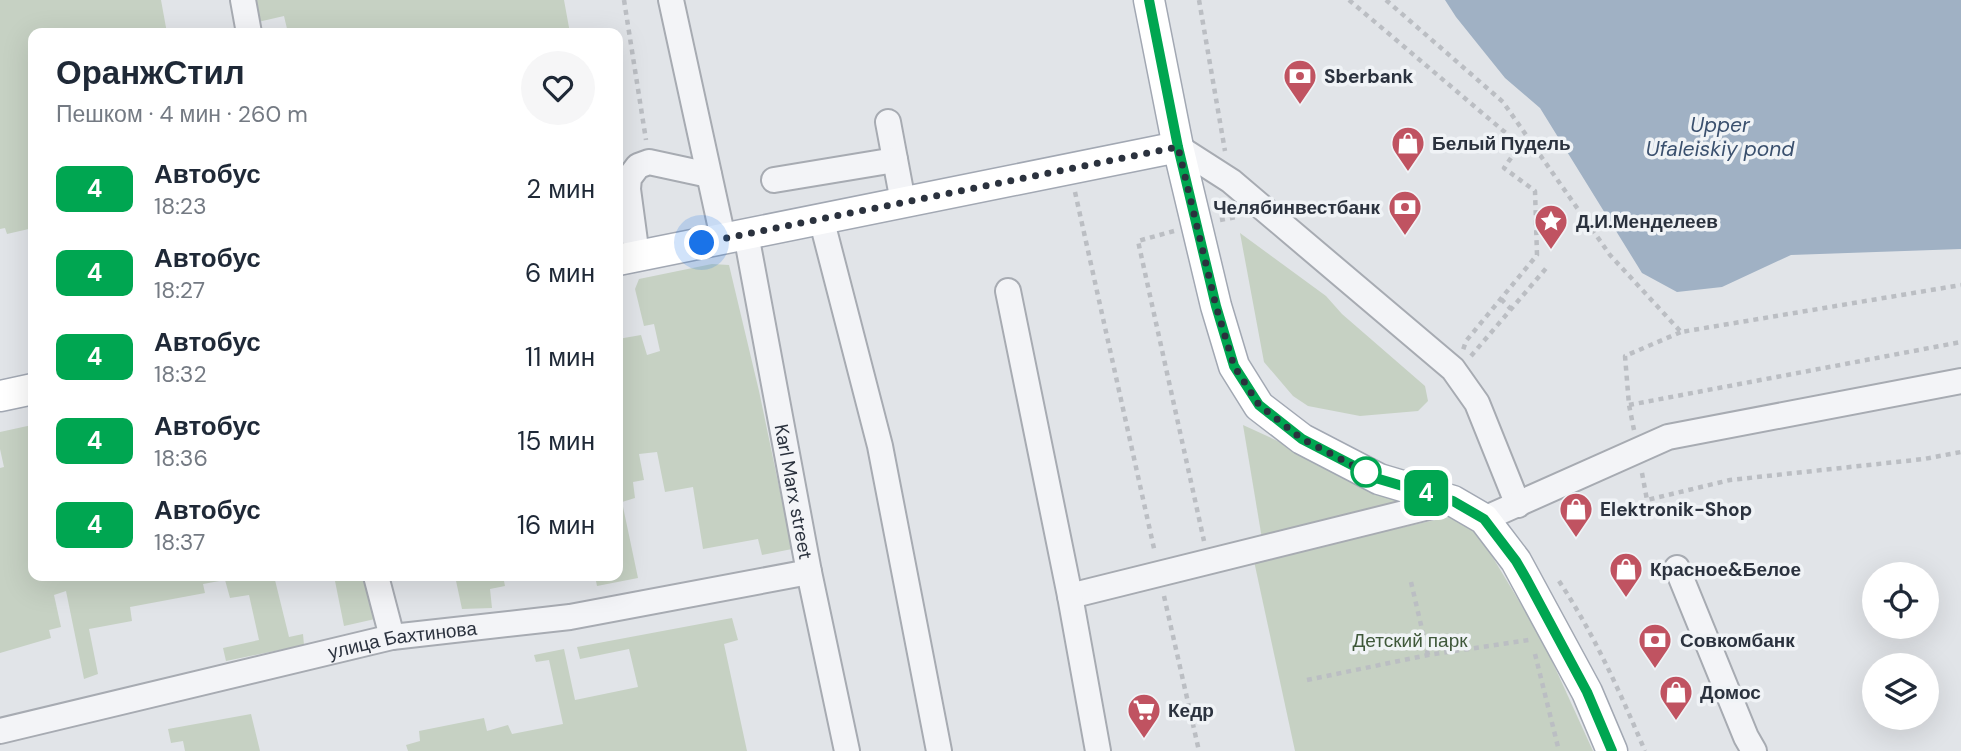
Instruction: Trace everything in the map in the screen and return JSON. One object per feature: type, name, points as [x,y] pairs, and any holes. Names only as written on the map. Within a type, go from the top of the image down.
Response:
[{"type":"main road","points":[[1149,0],[1178,147],[1216,306],[1234,366],[1259,405],[1302,439],[1379,479],[1453,501],[1484,519],[1516,561],[1558,637],[1587,692],[1612,751]]},
{"type":"main road","points":[[627,258],[1178,147]]},
{"type":"main road","points":[[0,396],[28,390]]},
{"type":"street","points":[[243,0],[248,28]]},
{"type":"street","name":"Karl Marx street","points":[[671,0],[709,175],[735,236],[847,751]]},
{"type":"street","points":[[888,122],[903,202]]},
{"type":"street","points":[[1178,147],[1231,181],[1453,369],[1477,403],[1518,505]]},
{"type":"street","points":[[774,180],[895,160]]},
{"type":"street","points":[[627,258],[629,177],[638,166],[649,162],[709,175]]},
{"type":"street","points":[[821,218],[880,446],[939,751]]},
{"type":"street","points":[[1007,291],[1070,596],[1098,751]]},
{"type":"street","points":[[1484,519],[1668,437],[1961,381]]},
{"type":"street","points":[[1070,596],[1453,501]]},
{"type":"street","points":[[1677,568],[1754,751]]},
{"type":"street","name":"улица Бахтинова","points":[[0,731],[392,637],[570,617],[809,572]]},
{"type":"street","points":[[377,581],[392,637]]},
{"type":"street","points":[[0,740],[3,751]]},
{"type":"path","points":[[624,0],[649,162]]},
{"type":"path","points":[[1349,0],[1520,145],[1504,168],[1535,191],[1537,255],[1466,341],[1453,369]]},
{"type":"path","points":[[1386,0],[1503,102],[1610,255],[1681,332],[1961,285]]},
{"type":"path","points":[[1069,168],[1199,751]]},
{"type":"path","points":[[1453,369],[1477,351],[1548,266]]},
{"type":"path","points":[[1501,299],[1511,309]]},
{"type":"path","points":[[1629,405],[1961,342]]},
{"type":"path","points":[[1411,582],[1428,655]]},
{"type":"path","points":[[1558,637],[1588,630]]},
{"type":"path","points":[[1307,680],[1428,655],[1531,639],[1559,751]]},
{"type":"green space","points":[[0,0],[161,0],[166,28],[28,28],[28,229],[7,234],[5,228],[0,229]]},
{"type":"green space","points":[[255,0],[564,0],[569,28],[287,28],[284,16],[258,22]]},
{"type":"green space","points":[[1240,233],[1326,296],[1342,314],[1425,386],[1428,401],[1418,411],[1360,416],[1308,406],[1293,396],[1264,362]]},
{"type":"green space","points":[[712,264],[729,265],[792,549],[762,555],[758,539],[703,549],[693,487],[665,492],[657,452],[639,454],[644,480],[633,482],[635,498],[623,502],[623,338],[641,335],[647,355],[660,351],[654,324],[644,326],[635,289],[639,279]]},
{"type":"green space","points":[[1243,425],[1411,502],[1262,539]]},
{"type":"green space","points":[[28,426],[28,581],[220,581],[203,584],[205,593],[130,607],[132,621],[89,629],[98,674],[84,679],[66,591],[54,595],[61,627],[49,630],[51,638],[0,653],[0,468],[4,467],[0,432]]},
{"type":"green space","points":[[623,507],[638,578],[623,581]]},
{"type":"green space","name":"Детский парк","points":[[1466,513],[1542,639],[1593,751],[1295,751],[1254,561]]},
{"type":"green space","points":[[225,581],[275,581],[289,637],[303,634],[304,645],[226,661],[223,648],[259,640],[249,595],[230,598]]},
{"type":"green space","points":[[335,581],[365,581],[375,619],[344,626]]},
{"type":"green space","points":[[456,581],[504,581],[505,586],[490,589],[492,608],[462,609]]},
{"type":"green space","points":[[596,581],[623,581],[597,586]]},
{"type":"green space","points":[[732,618],[738,640],[724,644],[747,751],[408,751],[406,745],[420,741],[419,731],[484,718],[487,731],[508,725],[512,734],[563,724],[549,660],[536,662],[534,655],[564,649],[575,700],[638,687],[629,649],[580,659],[577,647]]},
{"type":"green space","points":[[251,714],[260,751],[185,751],[183,741],[171,743],[168,729]]},
{"type":"water","name":"Upper Ufaleiskiy pond","points":[[1445,0],[1961,0],[1961,249],[1791,255],[1722,287],[1677,292],[1642,273],[1540,108],[1505,78]]},
{"type":"bus line","name":"4","points":[[1149,0],[1178,147],[1216,306],[1234,366],[1259,405],[1302,439],[1379,479],[1453,501],[1484,519],[1527,580],[1587,692],[1612,751]]},
{"type":"place","name":"Sberbank","points":[[1300,106]]},
{"type":"place","name":"Белый Пудель","points":[[1408,173]]},
{"type":"place","name":"Челябинвестбанк","points":[[1405,237]]},
{"type":"place","name":"Д.И.Менделеев","points":[[1551,251]]},
{"type":"place","name":"Elektronik-Shop","points":[[1576,539]]},
{"type":"place","name":"Красное&Белое","points":[[1626,599]]},
{"type":"place","name":"Совкомбанк","points":[[1655,670]]},
{"type":"place","name":"Домос","points":[[1676,722]]},
{"type":"place","name":"Кедр","points":[[1144,740]]},
{"type":"route","points":[[702,243],[1178,147],[1216,306],[1234,366],[1259,405],[1302,439],[1366,472]]}]
